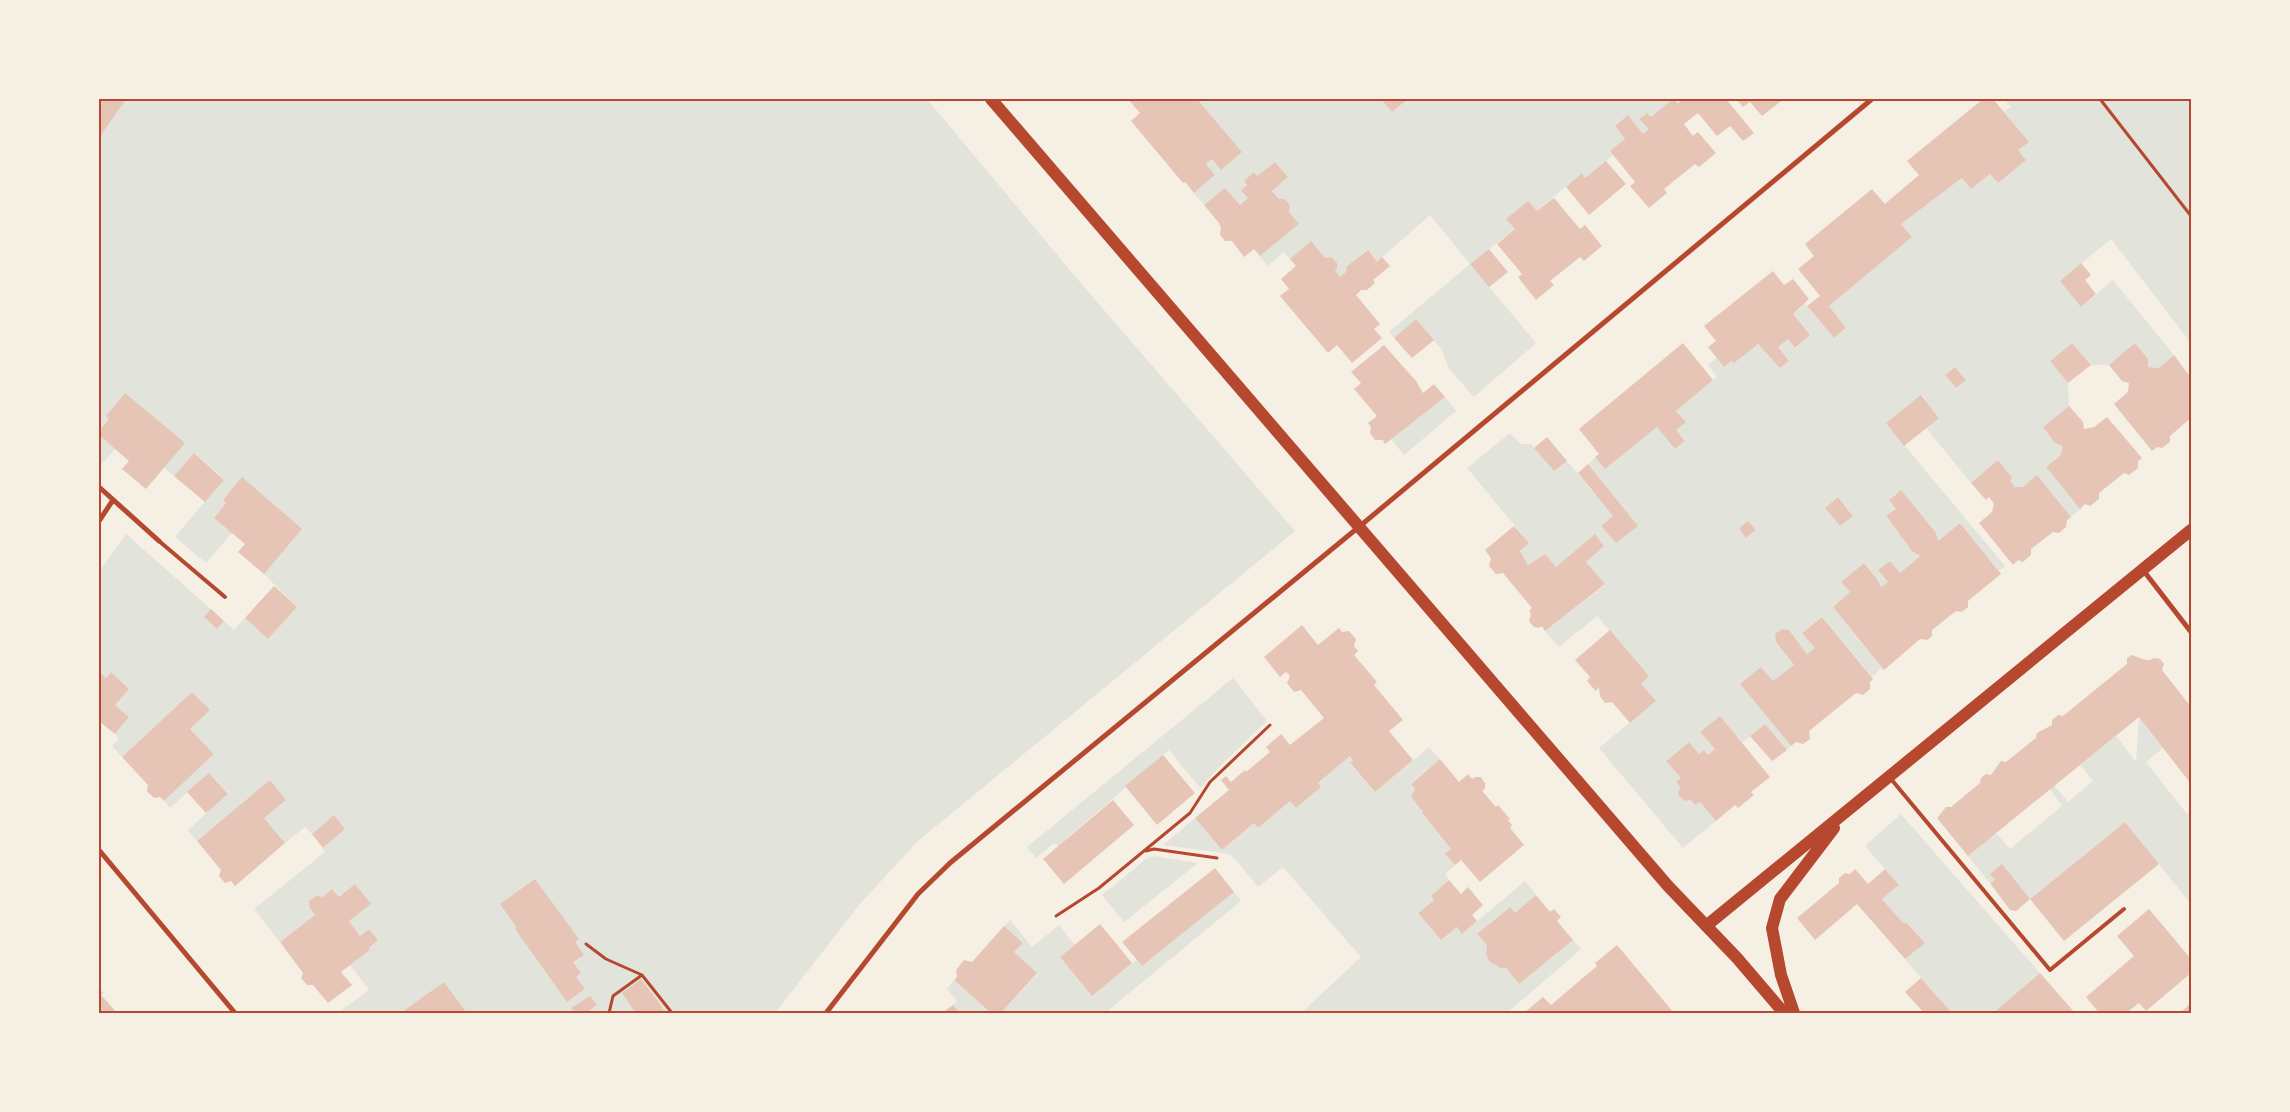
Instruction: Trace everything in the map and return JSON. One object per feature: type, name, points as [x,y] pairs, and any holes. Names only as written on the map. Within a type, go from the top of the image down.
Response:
[{"type":"main road","points":[[991,99],[1668,886],[1737,958],[1784,1013]]},
{"type":"main road","points":[[1706,926],[2191,530]]},
{"type":"main road","points":[[1794,1013],[1781,975],[1772,928],[1780,899],[1846,812]]},
{"type":"street","points":[[826,1013],[918,894],[950,863],[1360,526],[1872,99]]},
{"type":"street","points":[[99,487],[159,541]]},
{"type":"street","points":[[99,521],[113,500]]},
{"type":"street","points":[[2143,570],[2191,632]]},
{"type":"street","points":[[99,850],[235,1013]]},
{"type":"lane","points":[[159,541],[225,597]]},
{"type":"lane","points":[[1889,777],[2050,970],[2124,909]]},
{"type":"path","points":[[2100,99],[2191,216]]},
{"type":"path","points":[[1056,916],[1099,888],[1190,813],[1210,782],[1270,724]]},
{"type":"path","points":[[1143,852],[1154,849],[1217,858]]},
{"type":"path","points":[[586,944],[606,959],[642,975],[672,1013]]},
{"type":"path","points":[[609,1013],[613,996],[642,975]]},
{"type":"shaded area","points":[[99,99],[927,99],[1079,281],[1295,531],[918,841],[859,905],[775,1013],[467,1013],[444,982],[401,1013],[338,1013],[369,990],[350,965],[370,950],[369,948],[378,940],[369,929],[360,936],[349,921],[370,904],[356,885],[339,897],[332,889],[323,897],[316,895],[309,901],[309,907],[315,915],[280,942],[254,909],[325,852],[323,848],[345,829],[334,816],[312,834],[305,827],[285,843],[264,818],[270,781],[197,841],[188,830],[228,793],[209,773],[170,808],[164,801],[214,754],[190,729],[209,710],[193,692],[122,757],[112,746],[119,739],[115,734],[129,717],[115,705],[129,689],[111,672],[106,678],[99,672],[99,572],[126,534],[211,609],[204,617],[217,628],[224,621],[234,630],[245,618],[268,639],[297,607],[264,574],[242,478],[223,500],[226,503],[214,518],[232,533],[206,563],[175,537],[224,479],[194,453],[174,476],[109,419],[99,431]]},
{"type":"shaded area","points":[[1197,99],[1381,99],[1392,112],[1408,99],[1673,99],[1651,117],[1647,113],[1640,118],[1649,129],[1643,134],[1628,115],[1615,126],[1625,139],[1610,151],[1613,155],[1585,178],[1581,174],[1537,211],[1528,202],[1507,219],[1515,229],[1470,264],[1430,215],[1377,262],[1367,250],[1347,266],[1346,272],[1340,277],[1335,270],[1337,263],[1332,257],[1325,258],[1311,241],[1290,259],[1284,252],[1267,266],[1260,256],[1299,224],[1289,212],[1290,205],[1285,199],[1279,199],[1272,191],[1288,177],[1275,162],[1257,176],[1244,181],[1247,185],[1241,190],[1248,198],[1240,205],[1225,188],[1204,205],[1194,193],[1215,175],[1206,164],[1212,159],[1221,170],[1242,152]]},
{"type":"shaded area","points":[[2004,99],[2191,99],[2191,343],[2111,239],[2060,281],[2082,307],[2113,280],[2174,355],[2159,368],[2148,367],[2148,359],[2135,344],[2109,365],[2091,365],[2072,343],[2050,361],[2068,383],[2069,406],[2043,427],[2055,443],[2063,446],[2060,456],[2046,467],[2080,509],[2071,517],[2037,475],[2023,487],[2015,487],[2010,480],[1971,483],[1926,428],[1939,418],[1922,395],[1886,423],[2005,566],[1999,571],[1960,523],[1938,541],[1901,490],[1889,499],[1896,509],[1886,517],[1912,551],[1920,556],[1900,573],[1890,561],[1878,570],[1888,582],[1881,587],[1878,579],[1864,563],[1841,582],[1850,592],[1833,607],[1882,668],[1872,677],[1822,617],[1802,632],[1815,648],[1807,654],[1789,630],[1776,634],[1776,642],[1794,665],[1773,681],[1761,667],[1740,684],[1791,746],[1787,750],[1765,724],[1742,743],[1720,716],[1700,732],[1715,749],[1708,755],[1704,750],[1699,754],[1689,742],[1666,760],[1681,778],[1676,782],[1680,787],[1678,794],[1684,801],[1691,800],[1695,805],[1700,802],[1716,821],[1683,848],[1599,748],[1655,701],[1641,684],[1649,676],[1597,616],[1559,647],[1545,631],[1605,585],[1586,562],[1604,546],[1595,534],[1556,567],[1545,554],[1528,565],[1520,551],[1529,543],[1467,468],[1510,433],[1521,444],[1531,444],[1554,471],[1567,461],[1613,516],[1601,526],[1616,543],[1637,525],[1588,464],[1596,457],[1606,468],[1657,427],[1675,449],[1685,441],[1676,430],[1686,422],[1676,411],[1717,377],[1708,365],[1717,358],[1724,367],[1758,344],[1780,368],[1789,361],[1778,347],[1788,339],[1796,348],[1810,335],[1793,314],[1804,303],[1834,338],[1846,328],[1829,306],[1912,237],[1901,224],[1962,178],[1971,189],[1990,174],[1998,183],[2025,160],[2018,150],[2028,142],[2004,112],[2011,107]],"holes":[[[1955,367],[1965,380],[1956,388],[1945,375]],[[1838,497],[1853,515],[1840,526],[1825,508]],[[1748,521],[1756,530],[1746,538],[1739,528]]]},
{"type":"shaded area","points":[[1470,264],[1536,343],[1474,397],[1449,369],[1442,350],[1416,319],[1394,338],[1389,332]]},
{"type":"shaded area","points":[[1445,397],[1456,411],[1404,455],[1391,439]]},
{"type":"shaded area","points":[[99,435],[115,449],[99,467]]},
{"type":"shaded area","points":[[1233,678],[1267,721],[1200,788],[1169,750],[1058,846],[1054,843],[1036,858],[1027,847]]},
{"type":"shaded area","points":[[2139,717],[2163,748],[2146,762],[2187,814],[2191,811],[2191,904],[2125,822],[2030,899],[1990,874],[1995,880],[1990,883],[1968,856],[1996,833],[2010,849],[2062,806],[2050,789],[2054,785],[2068,802],[2093,781],[2080,765],[2116,736],[2136,762]]},
{"type":"shaded area","points":[[1429,747],[1440,759],[1411,783],[1415,789],[1411,797],[1423,812],[1422,814],[1451,849],[1446,854],[1455,865],[1445,874],[1449,880],[1431,896],[1434,900],[1418,913],[1441,940],[1457,927],[1463,933],[1525,881],[1536,895],[1515,913],[1509,907],[1477,934],[1487,945],[1487,954],[1491,962],[1501,968],[1506,968],[1519,984],[1573,940],[1581,949],[1507,1013],[1301,1013],[1361,957],[1283,867],[1258,887],[1229,854],[1163,845],[1195,818],[1222,850],[1254,823],[1258,828],[1290,801],[1321,787],[1318,783],[1350,756],[1353,761],[1350,764],[1375,792]]},
{"type":"shaded area","points":[[1901,814],[2040,973],[1993,1013],[1952,1013],[1905,959],[1925,943],[1907,922],[1904,924],[1882,899],[1899,885],[1865,846]]},
{"type":"shaded area","points":[[1154,856],[1198,863],[1124,922],[1102,895],[1146,859]]},
{"type":"shaded area","points":[[1234,892],[1241,901],[1105,1013],[1001,1013],[1037,974],[1014,952],[1023,943],[1004,926],[1010,920],[1032,947],[1059,925],[1075,945],[1060,957],[1092,996],[1136,960],[1142,966]]},
{"type":"shaded area","points":[[954,980],[991,1013],[960,1013],[953,1005],[957,1001],[947,989]]},
{"type":"building","points":[[99,99],[126,99],[99,138]]},
{"type":"building","points":[[1128,99],[1197,99],[1242,152],[1221,170],[1212,159],[1206,164],[1215,175],[1194,193],[1185,182],[1183,183],[1131,121],[1140,113]]},
{"type":"building","points":[[1381,99],[1408,99],[1392,112]]},
{"type":"building","points":[[1673,99],[1678,103],[1683,99],[1726,99],[1754,133],[1743,141],[1730,126],[1717,136],[1698,113],[1684,124],[1693,136],[1698,132],[1716,153],[1699,167],[1695,164],[1664,189],[1667,193],[1649,208],[1630,186],[1635,182],[1610,151],[1625,139],[1615,126],[1628,115],[1643,134],[1649,129],[1639,119],[1647,113],[1651,117]]},
{"type":"building","points":[[1736,99],[1784,99],[1762,116],[1750,102],[1743,107]]},
{"type":"building","points":[[1983,99],[1993,99],[2029,142],[2018,150],[2026,160],[1998,183],[1990,174],[1971,189],[1962,178],[1901,224],[1912,237],[1829,306],[1846,328],[1834,338],[1807,306],[1820,296],[1798,269],[1814,256],[1805,244],[1872,189],[1885,204],[1919,175],[1907,161]]},
{"type":"building","points":[[1606,161],[1626,184],[1589,215],[1566,187],[1582,173],[1585,178]]},
{"type":"building","points":[[1275,162],[1288,177],[1272,191],[1279,199],[1285,199],[1290,205],[1289,212],[1299,224],[1260,256],[1254,249],[1244,257],[1232,241],[1225,241],[1220,235],[1221,228],[1219,223],[1204,205],[1225,188],[1240,205],[1248,198],[1241,190],[1247,185],[1244,181],[1254,172],[1257,176]]},
{"type":"building","points":[[1554,198],[1580,229],[1585,225],[1602,246],[1584,261],[1580,257],[1550,281],[1554,285],[1536,300],[1518,277],[1522,274],[1497,244],[1515,229],[1506,219],[1528,201],[1537,211]]},
{"type":"building","points":[[1311,241],[1325,258],[1332,257],[1337,263],[1335,270],[1340,277],[1346,272],[1347,266],[1368,250],[1377,262],[1382,257],[1390,266],[1373,280],[1375,283],[1367,290],[1361,290],[1356,295],[1380,324],[1374,329],[1382,338],[1352,363],[1337,345],[1328,353],[1280,296],[1289,289],[1281,279],[1296,266],[1290,259]]},
{"type":"building","points":[[1489,249],[1508,272],[1489,287],[1470,264]]},
{"type":"building","points":[[2081,263],[2091,275],[2085,280],[2096,294],[2081,307],[2060,281]]},
{"type":"building","points":[[1773,271],[1784,285],[1793,279],[1809,299],[1793,314],[1810,335],[1795,348],[1788,339],[1778,347],[1789,361],[1780,368],[1758,344],[1734,363],[1732,361],[1724,367],[1708,347],[1716,341],[1704,326]]},
{"type":"building","points":[[1416,319],[1434,340],[1412,358],[1394,338]]},
{"type":"building","points":[[1683,343],[1713,380],[1676,411],[1686,422],[1676,430],[1685,441],[1675,449],[1657,427],[1605,469],[1595,457],[1599,454],[1579,429]]},
{"type":"building","points":[[2072,343],[2091,365],[2068,383],[2050,361]]},
{"type":"building","points":[[2135,343],[2148,359],[2148,367],[2159,368],[2174,355],[2191,378],[2191,418],[2170,436],[2170,442],[2162,448],[2157,447],[2152,451],[2114,404],[2128,392],[2129,383],[2122,381],[2109,365]]},
{"type":"building","points":[[1384,345],[1416,381],[1423,393],[1434,384],[1445,397],[1385,444],[1383,440],[1375,440],[1370,433],[1371,427],[1368,423],[1377,416],[1354,389],[1361,383],[1351,372]]},
{"type":"building","points":[[1955,367],[1966,380],[1956,388],[1945,375]]},
{"type":"building","points":[[125,393],[185,443],[146,489],[122,469],[129,461],[99,435],[99,431],[109,419],[106,416]]},
{"type":"building","points":[[1921,395],[1939,418],[1904,446],[1886,423]]},
{"type":"building","points":[[2069,406],[2083,422],[2084,429],[2094,427],[2107,417],[2142,458],[2138,461],[2138,468],[2129,475],[2124,473],[2099,493],[2099,499],[2090,506],[2085,504],[2080,509],[2046,467],[2060,456],[2063,446],[2055,443],[2043,427]]},
{"type":"building","points":[[1547,437],[1567,461],[1554,471],[1534,448]]},
{"type":"building","points":[[194,453],[224,480],[205,502],[174,476]]},
{"type":"building","points":[[1998,460],[2012,478],[2010,480],[2015,487],[2023,487],[2037,475],[2071,517],[2067,520],[2066,527],[2059,533],[2053,532],[2031,549],[2031,555],[2023,562],[2018,560],[2013,565],[1979,523],[1992,512],[1994,504],[1989,497],[1986,500],[1971,483]]},
{"type":"building","points":[[1588,464],[1638,526],[1616,543],[1601,526],[1613,516],[1578,473]]},
{"type":"building","points":[[242,477],[302,529],[264,574],[238,552],[245,544],[214,518],[226,503],[223,500]]},
{"type":"building","points":[[1901,490],[1936,533],[1938,541],[1960,523],[2001,574],[1968,601],[1968,607],[1962,612],[1956,611],[1932,630],[1932,636],[1927,640],[1920,639],[1884,670],[1833,607],[1850,592],[1841,582],[1864,563],[1878,580],[1881,587],[1888,582],[1878,570],[1890,561],[1900,573],[1920,556],[1912,551],[1886,516],[1896,509],[1889,500]]},
{"type":"building","points":[[1838,497],[1853,516],[1840,526],[1825,508]]},
{"type":"building","points":[[1748,521],[1756,530],[1746,538],[1739,528]]},
{"type":"building","points":[[1514,526],[1529,543],[1520,551],[1528,565],[1545,554],[1556,567],[1595,534],[1604,546],[1586,562],[1605,584],[1545,631],[1542,626],[1539,628],[1534,627],[1529,621],[1531,614],[1529,611],[1532,608],[1503,573],[1496,574],[1489,566],[1491,558],[1485,550]]},
{"type":"building","points":[[274,586],[297,607],[268,639],[245,618]]},
{"type":"building","points":[[211,609],[224,621],[217,629],[204,617]]},
{"type":"building","points":[[1822,617],[1873,679],[1870,682],[1870,689],[1863,695],[1856,693],[1809,731],[1810,739],[1803,744],[1796,742],[1791,746],[1740,684],[1761,667],[1773,681],[1794,665],[1776,642],[1775,634],[1782,629],[1789,630],[1807,654],[1815,648],[1802,633]]},
{"type":"building","points":[[1302,625],[1318,645],[1339,628],[1342,632],[1349,631],[1356,639],[1354,646],[1358,651],[1354,655],[1377,682],[1374,685],[1403,720],[1389,731],[1413,760],[1375,792],[1350,763],[1353,761],[1350,756],[1318,783],[1321,787],[1296,808],[1290,801],[1258,828],[1254,823],[1222,850],[1195,818],[1229,790],[1221,780],[1226,776],[1231,782],[1245,770],[1246,772],[1270,752],[1266,747],[1281,734],[1290,745],[1324,718],[1301,690],[1294,692],[1287,683],[1290,676],[1286,672],[1280,677],[1264,657]]},
{"type":"building","points":[[1610,630],[1649,676],[1641,684],[1656,701],[1630,723],[1612,702],[1605,703],[1600,696],[1599,687],[1596,691],[1591,686],[1587,681],[1590,677],[1575,660]]},
{"type":"building","points":[[2132,655],[2145,660],[2160,659],[2164,664],[2162,670],[2191,707],[2191,784],[2139,717],[1968,856],[1937,818],[1946,807],[1951,807],[1980,783],[1981,778],[1986,774],[1991,775],[2001,761],[2006,762],[2036,738],[2037,733],[2052,725],[2052,720],[2058,715],[2063,716],[2127,664],[2127,658]]},
{"type":"building","points":[[99,672],[106,678],[111,672],[129,689],[115,705],[129,717],[115,734],[100,722],[99,724]]},
{"type":"building","points":[[192,692],[210,710],[190,729],[214,754],[164,801],[160,797],[154,798],[147,791],[148,785],[122,757]]},
{"type":"building","points":[[1720,716],[1770,777],[1751,792],[1754,795],[1738,808],[1735,805],[1716,821],[1700,802],[1695,805],[1691,800],[1684,801],[1678,794],[1680,787],[1676,782],[1681,778],[1666,761],[1689,742],[1699,754],[1704,750],[1708,755],[1715,749],[1700,732]]},
{"type":"building","points":[[1765,724],[1787,750],[1772,761],[1750,736]]},
{"type":"building","points":[[1163,755],[1195,793],[1157,825],[1125,786]]},
{"type":"building","points":[[1440,759],[1459,782],[1468,774],[1472,779],[1481,777],[1485,783],[1485,789],[1482,791],[1510,819],[1508,820],[1512,825],[1510,828],[1524,845],[1480,882],[1461,860],[1455,865],[1445,854],[1451,849],[1411,797],[1415,789],[1411,784]]},
{"type":"building","points":[[209,773],[228,794],[206,813],[187,792]]},
{"type":"building","points":[[270,780],[286,800],[264,818],[285,843],[235,886],[231,881],[225,883],[219,876],[221,870],[197,841]]},
{"type":"building","points":[[1113,800],[1134,825],[1064,884],[1043,859]]},
{"type":"building","points":[[334,815],[345,829],[323,848],[312,834]]},
{"type":"building","points":[[2125,822],[2159,864],[2064,941],[2030,899]]},
{"type":"building","points":[[2002,864],[2030,899],[2016,911],[2010,910],[1990,883],[1995,880],[1990,874]]},
{"type":"building","points":[[1215,868],[1234,892],[1142,966],[1122,942]]},
{"type":"building","points":[[1855,869],[1868,884],[1885,869],[1899,885],[1882,899],[1904,924],[1906,922],[1925,943],[1905,959],[1857,904],[1815,940],[1797,918],[1839,883],[1839,878],[1845,873],[1850,874]]},
{"type":"building","points":[[535,879],[579,939],[575,942],[584,955],[573,962],[581,973],[576,977],[585,989],[567,1002],[515,929],[517,928],[500,904]]},
{"type":"building","points":[[1449,880],[1461,894],[1468,887],[1483,905],[1472,915],[1477,921],[1462,934],[1457,927],[1441,940],[1418,913],[1434,900],[1431,896]]},
{"type":"building","points":[[355,884],[371,904],[349,921],[360,936],[369,929],[378,940],[369,948],[370,950],[341,972],[352,985],[328,1003],[313,985],[307,985],[301,978],[303,973],[280,942],[315,915],[309,907],[309,901],[317,895],[323,897],[332,889],[339,897]]},
{"type":"building","points":[[1536,895],[1550,912],[1554,909],[1561,917],[1557,921],[1573,940],[1519,984],[1506,968],[1500,968],[1490,962],[1486,954],[1487,945],[1477,934],[1510,907],[1515,913]]},
{"type":"building","points":[[2149,909],[2191,959],[2191,973],[2146,1011],[2139,1003],[2126,1013],[2099,1013],[2086,997],[2134,956],[2117,936]]},
{"type":"building","points":[[1100,924],[1132,963],[1092,996],[1060,957]]},
{"type":"building","points":[[1004,926],[1023,943],[1014,952],[1037,973],[1001,1013],[991,1013],[954,980],[957,977],[956,970],[964,960],[972,962]]},
{"type":"building","points":[[1617,945],[1674,1013],[1524,1013],[1543,997],[1551,1005],[1597,966],[1595,963]]},
{"type":"building","points":[[2040,973],[2075,1013],[1993,1013]]},
{"type":"building","points":[[1921,978],[1952,1013],[1924,1013],[1905,992]]},
{"type":"building","points":[[641,979],[666,1013],[636,1013],[622,993]]},
{"type":"building","points":[[444,982],[467,1013],[401,1013],[413,1004]]},
{"type":"building","points":[[99,988],[103,993],[101,995],[117,1013],[99,1013]]},
{"type":"building","points":[[590,996],[597,1005],[586,1013],[575,1013],[571,1008]]},
{"type":"building","points":[[2191,1003],[2191,1013],[2180,1013]]},
{"type":"building","points":[[953,1005],[960,1013],[942,1013]]}]
